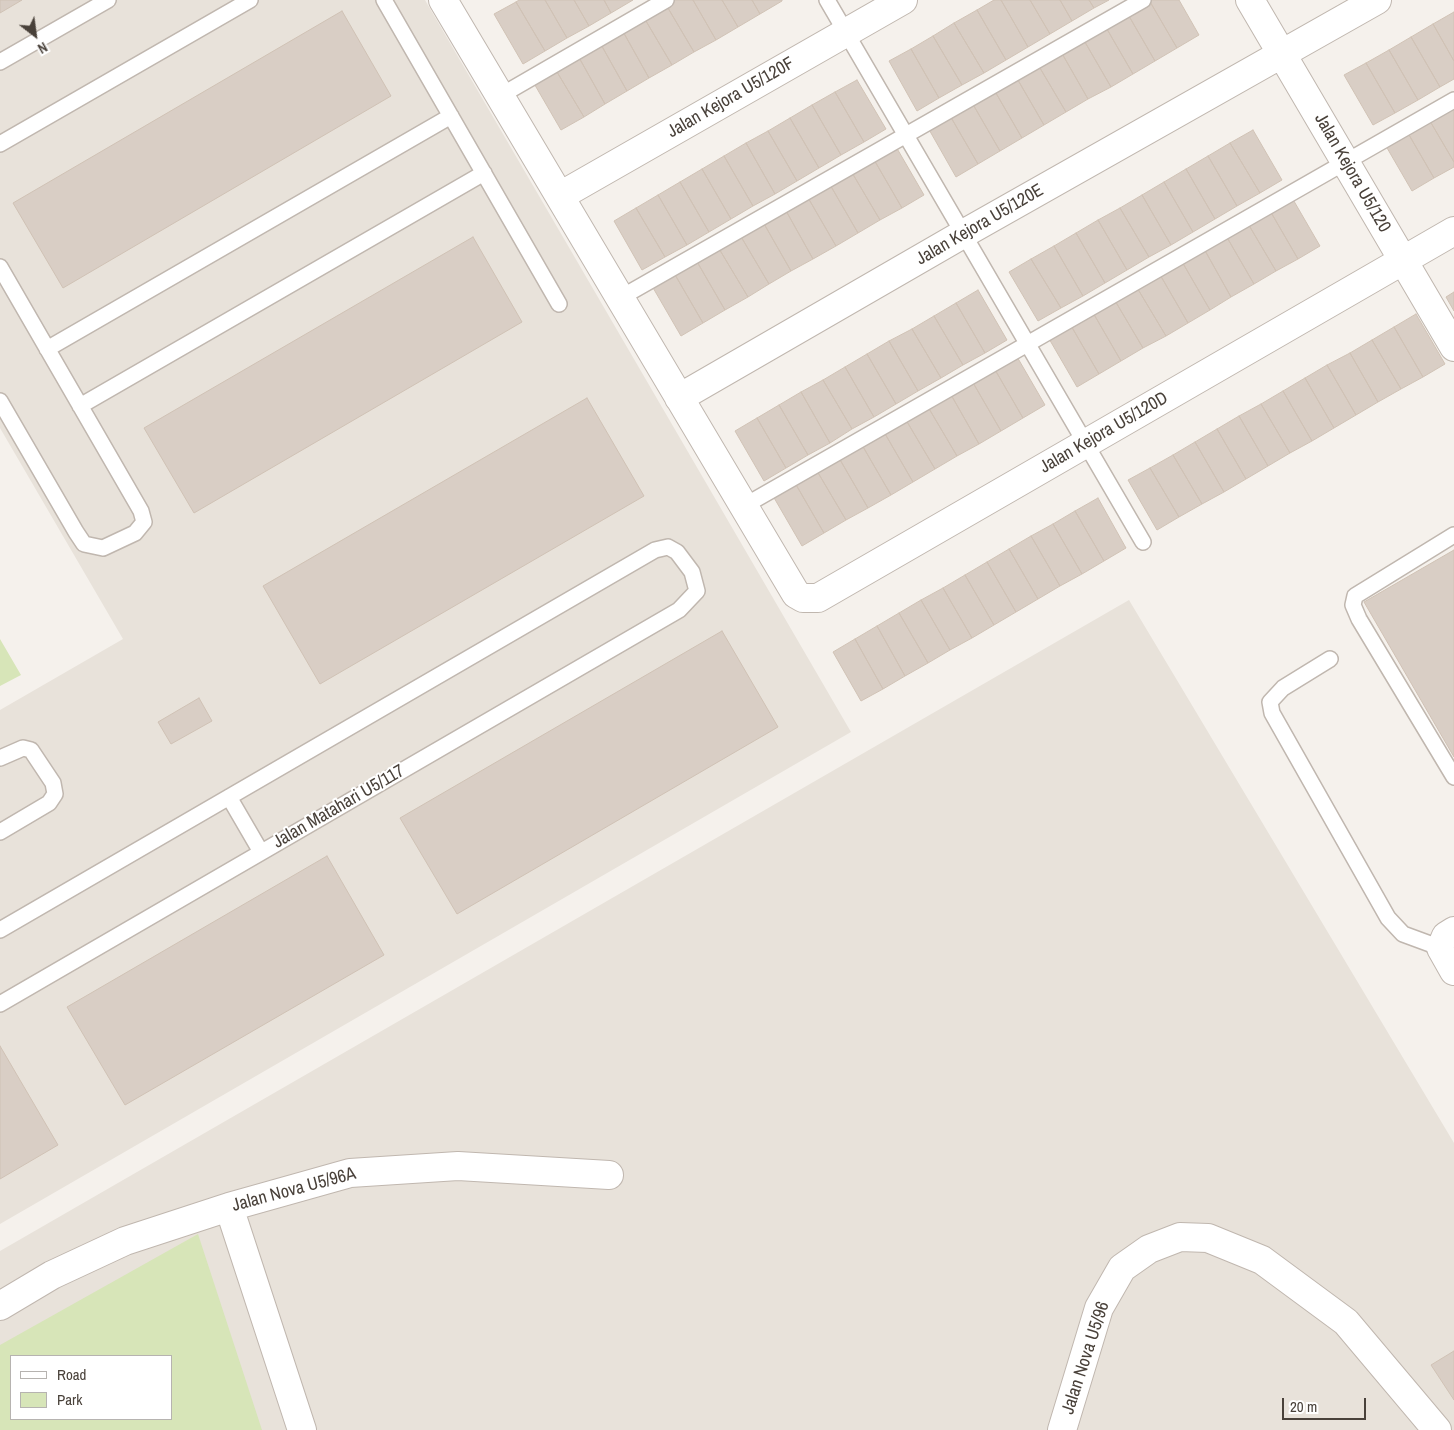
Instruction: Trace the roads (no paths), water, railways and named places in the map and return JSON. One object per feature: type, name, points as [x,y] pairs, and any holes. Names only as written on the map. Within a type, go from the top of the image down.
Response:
[{"type":"street","points":[[443,0],[744,506]]},
{"type":"street","name":"Jalan Kejora U5/120F","points":[[560,196],[903,0]]},
{"type":"street","name":"Jalan Kejora U5/120","points":[[1250,0],[1454,347]]},
{"type":"street","name":"Jalan Kejora U5/120E","points":[[679,398],[963,234],[1377,0]]},
{"type":"street","name":"Jalan Kejora U5/120D","points":[[744,506],[796,594],[803,598],[818,598],[1454,231]]},
{"type":"street","name":"Jalan Nova U5/96A","points":[[0,1306],[52,1275],[125,1241],[229,1207],[350,1173],[458,1166],[610,1175]]},
{"type":"street","points":[[229,1207],[302,1430]]},
{"type":"street","name":"Jalan Nova U5/96","points":[[1062,1430],[1099,1308],[1122,1268],[1149,1248],[1180,1237],[1208,1238],[1262,1260],[1346,1322],[1437,1430]]},
{"type":"lane","points":[[0,62],[108,0]]},
{"type":"lane","points":[[0,144],[250,0]]},
{"type":"lane","points":[[384,0],[559,304]]},
{"type":"lane","points":[[500,96],[666,0]]},
{"type":"lane","points":[[827,0],[1143,542]]},
{"type":"lane","points":[[620,298],[1143,0]]},
{"type":"lane","points":[[744,506],[1454,100]]},
{"type":"lane","points":[[47,349],[451,116]]},
{"type":"lane","points":[[80,406],[484,174]]},
{"type":"lane","points":[[0,267],[141,511],[144,522],[136,533],[103,548],[84,544],[0,401]]},
{"type":"lane","points":[[1454,535],[1355,596],[1353,605],[1359,619],[1454,777]]},
{"type":"lane","name":"Jalan Matahari U5/117","points":[[0,1004],[679,610],[696,591],[692,572],[677,552],[668,548],[656,550],[229,797]]},
{"type":"lane","points":[[1330,659],[1283,688],[1270,702],[1272,714],[1388,918],[1403,934],[1450,950]]},
{"type":"lane","points":[[0,758],[23,748],[31,750],[53,783],[55,794],[49,803],[0,832]]},
{"type":"lane","points":[[0,930],[229,797],[261,852]]}]
